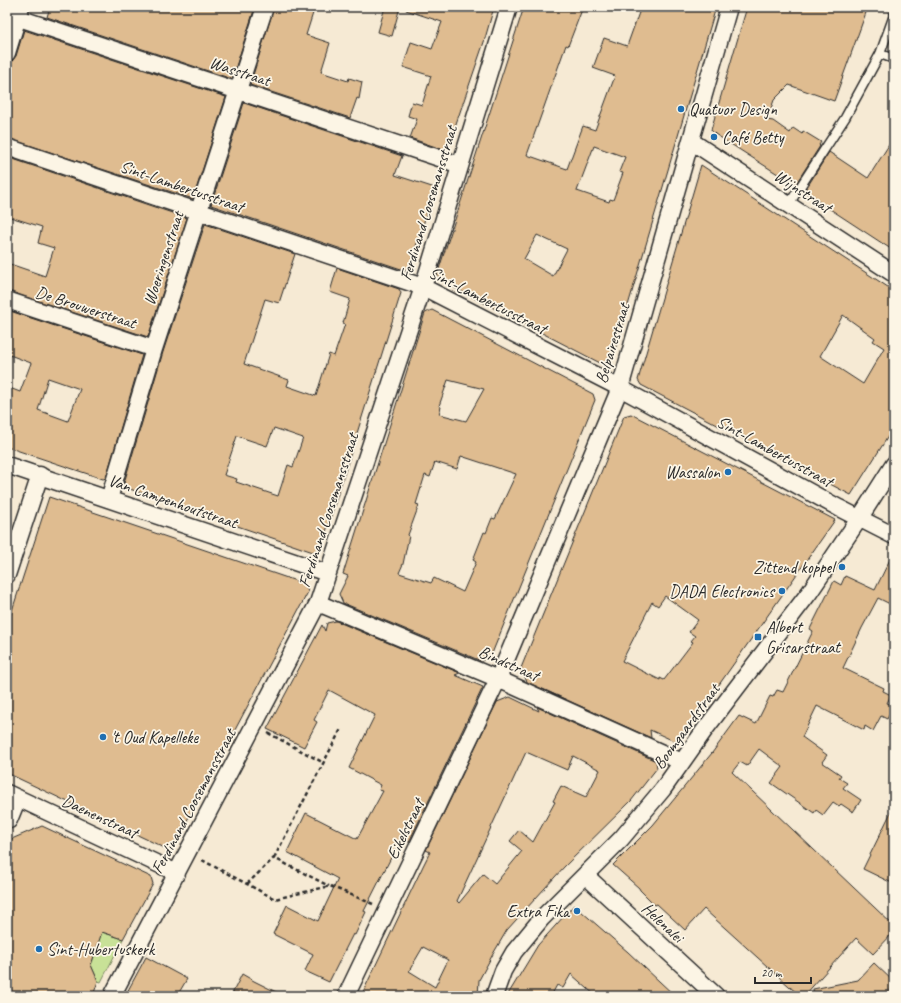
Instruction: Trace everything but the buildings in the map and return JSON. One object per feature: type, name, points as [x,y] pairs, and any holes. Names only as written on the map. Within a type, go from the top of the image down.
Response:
[{"type":"street","name":"Woeringenstraat","points":[[109,499],[154,349],[265,7]]},
{"type":"street","name":"Ferdinand Coosemansstraat","points":[[112,996],[318,603],[423,287],[509,7]]},
{"type":"street","name":"Belpairestraat","points":[[498,678],[620,388],[729,7]]},
{"type":"street","name":"Wasstraat","points":[[15,13],[460,165]]},
{"type":"street","points":[[7,53],[15,13]]},
{"type":"street","name":"Wijnstraat","points":[[691,141],[894,274]]},
{"type":"street","name":"Sint-Lambertusstraat","points":[[7,147],[423,287],[620,388],[859,519]]},
{"type":"street","name":"De Brouwerstraat","points":[[7,300],[154,349]]},
{"type":"street","name":"Boomgaardstraat","points":[[494,996],[503,971],[514,952],[542,918],[621,839],[643,814],[706,728],[789,620],[859,519],[894,464]]},
{"type":"street","name":"Van Campenhoutstraat","points":[[7,465],[327,573]]},
{"type":"street","points":[[7,574],[40,475]]},
{"type":"street","points":[[859,519],[894,536]]},
{"type":"street","name":"Bindstraat","points":[[318,603],[498,678],[682,762]]},
{"type":"street","name":"Eikelstraat","points":[[346,996],[498,678]]},
{"type":"street","points":[[7,820],[9,820],[12,795]]},
{"type":"street","name":"Daenenstraat","points":[[12,795],[177,873]]},
{"type":"street","name":"Helenalei","points":[[585,875],[716,996]]},
{"type":"lane","points":[[789,204],[845,118],[880,54],[894,16]]},
{"type":"lane","points":[[880,54],[894,59]]},
{"type":"path","points":[[254,726],[324,762]]},
{"type":"path","points":[[247,884],[274,858],[341,729]]},
{"type":"path","points":[[188,853],[275,899],[330,886]]},
{"type":"path","points":[[274,858],[330,886],[387,910]]},
{"type":"green space","points":[[52,916],[123,939],[101,982],[98,981],[91,965],[94,957],[72,951]]},
{"type":"place","name":"Quatuor Design","points":[[681,109]]},
{"type":"place","name":"Café Betty","points":[[714,137]]},
{"type":"place","name":"Wassalon","points":[[728,472]]},
{"type":"place","name":"Zittend koppel","points":[[842,567]]},
{"type":"place","name":"DADA Electronics","points":[[782,591]]},
{"type":"place","name":"Albert Grisarstraat","points":[[758,637]]},
{"type":"place","name":"'t Oud Kapelleke","points":[[103,737]]},
{"type":"place","name":"Extra Fika","points":[[577,911]]},
{"type":"place","name":"Sint-Hubertuskerk","points":[[39,949]]}]
